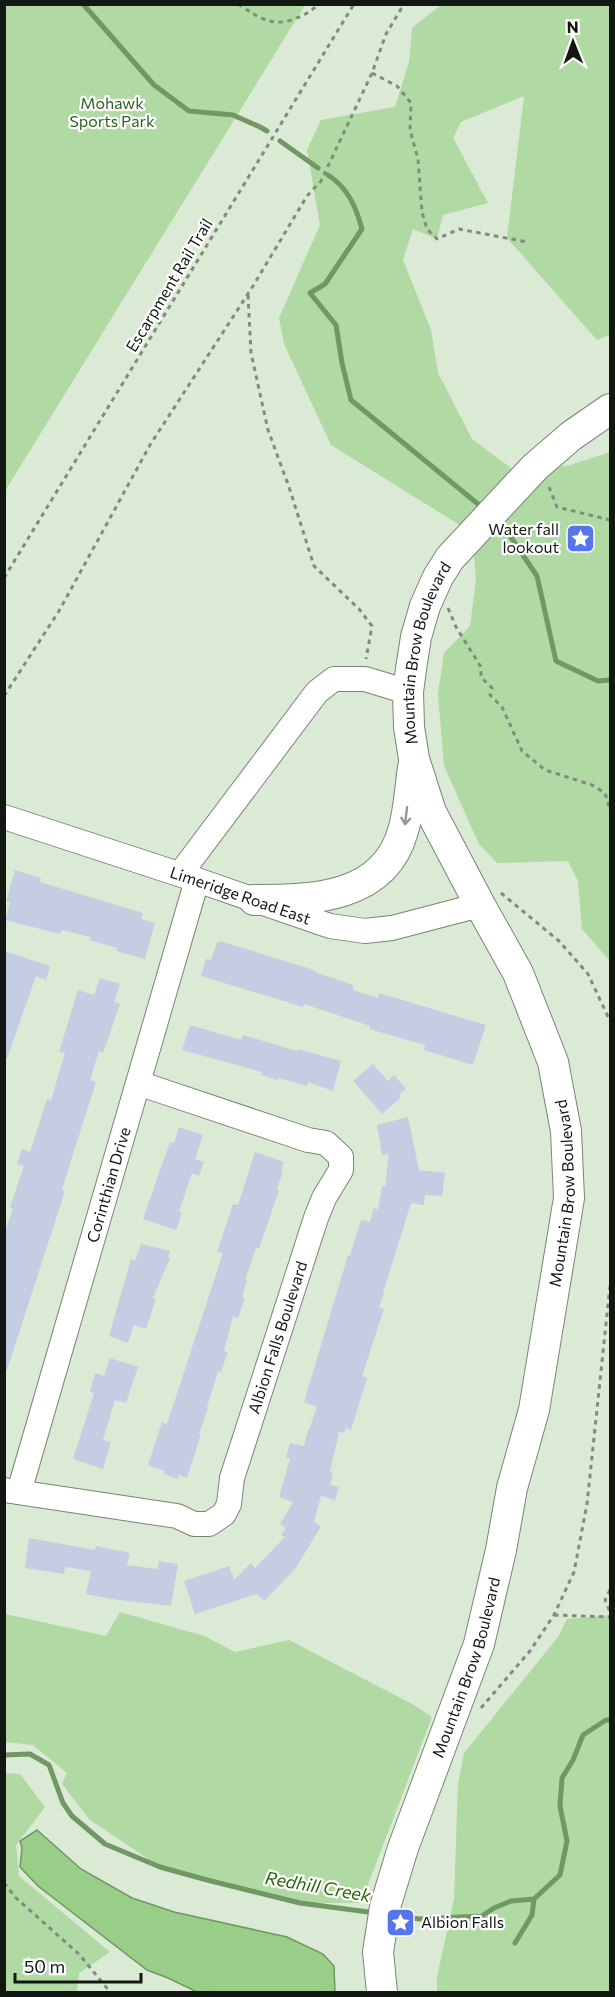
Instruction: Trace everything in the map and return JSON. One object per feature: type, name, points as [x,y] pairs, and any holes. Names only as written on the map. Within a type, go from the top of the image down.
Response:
[{"type":"main road","name":"Mountain Brow Boulevard","points":[[381,1982],[380,1935],[392,1878],[479,1644],[501,1550],[512,1488],[534,1410],[569,1198],[566,1131],[553,1062],[487,895],[431,812],[414,759],[409,727],[408,692],[419,624],[438,577],[460,546],[539,473],[571,436],[610,409]]},
{"type":"main road","points":[[254,900],[296,900],[324,896],[363,884],[378,872],[396,850],[403,833],[414,759]]},
{"type":"street","points":[[188,877],[317,692],[334,680],[365,679],[408,692]]},
{"type":"street","name":"Limeridge Road East","points":[[4,817],[330,926],[365,931],[392,928],[487,895]]},
{"type":"street","name":"Corinthian Drive","points":[[12,1491],[120,1148],[188,877]]},
{"type":"street","name":"Albion Falls Boulevard","points":[[12,1491],[177,1516],[194,1524],[209,1524],[224,1514],[229,1504],[232,1478],[316,1218],[324,1198],[341,1170],[341,1157],[326,1143],[308,1140],[138,1083]]},
{"type":"path","points":[[238,4],[264,20],[282,24],[310,13],[318,4]]},
{"type":"path","name":"Escarpment Rail Trail","points":[[4,578],[354,4]]},
{"type":"path","points":[[4,696],[59,611],[150,445],[248,294],[306,196],[321,181],[372,73],[386,34],[404,4]]},
{"type":"path","points":[[372,73],[398,86],[411,103],[410,130],[418,159],[422,212],[427,230],[437,239],[459,229],[527,242]]},
{"type":"path","points":[[248,294],[251,353],[268,430],[314,566],[359,609],[372,626],[365,679]]},
{"type":"path","points":[[539,473],[550,488],[557,507],[610,520]]},
{"type":"path","points":[[448,607],[456,627],[481,667],[482,677],[492,688],[490,695],[502,707],[522,751],[545,770],[592,786],[605,793],[610,810]]},
{"type":"path","points":[[487,895],[502,893],[559,941],[588,974],[610,1021]]},
{"type":"path","points":[[478,1712],[530,1651],[554,1615],[574,1572],[582,1537],[610,1286]]},
{"type":"path","points":[[610,1590],[606,1600],[610,1612]]},
{"type":"path","points":[[554,1615],[610,1617]]},
{"type":"path","points":[[4,1883],[16,1898],[79,1953],[110,1992]]},
{"type":"green space","name":"Mohawk Sports Park","points":[[4,5],[305,5],[5,491]]},
{"type":"green space","points":[[441,5],[610,5],[610,335],[597,340],[507,238],[524,96],[461,122],[453,138],[488,203],[443,215],[437,239],[413,229],[403,260],[431,330],[438,373],[472,439],[511,468],[567,466],[610,452],[610,961],[582,929],[578,881],[568,861],[497,863],[479,844],[444,766],[438,694],[444,653],[470,626],[476,580],[474,555],[458,524],[331,445],[284,344],[279,318],[320,225],[307,150],[321,120],[395,107],[409,62],[412,28]]},
{"type":"green space","points":[[120,1612],[204,1636],[235,1652],[289,1640],[414,1705],[432,1717],[361,1903],[300,1903],[160,1867],[90,1820],[62,1784],[67,1773],[33,1745],[5,1742],[5,1614],[106,1636]]},
{"type":"green space","points":[[610,1615],[610,1992],[437,1992],[437,1977],[454,1899],[458,1784],[464,1753],[558,1637],[567,1619]]},
{"type":"green space","points":[[5,1773],[20,1774],[45,1807],[16,1845],[19,1876],[110,1952],[79,1973],[77,1992],[5,1992]]},
{"type":"shaded area","points":[[37,1830],[81,1869],[132,1898],[174,1912],[287,1937],[323,1954],[334,1966],[335,1992],[197,1992],[147,1970],[38,1886],[20,1867],[22,1848],[20,1841]]},
{"type":"building","points":[[15,870],[41,878],[40,882],[143,913],[141,919],[155,923],[145,959],[116,951],[117,948],[90,940],[90,937],[62,930],[60,934],[5,920],[10,903],[6,901]]},
{"type":"building","points":[[217,942],[314,970],[353,985],[353,990],[378,998],[379,993],[486,1025],[473,1065],[424,1050],[425,1045],[369,1029],[370,1026],[304,1004],[303,1007],[201,976],[206,959],[211,960]]},
{"type":"building","points":[[4,951],[50,966],[46,980],[36,976],[7,1059],[4,1059]]},
{"type":"building","points":[[100,978],[120,984],[114,1002],[120,1004],[103,1053],[99,1051],[90,1080],[96,1082],[62,1189],[65,1191],[7,1370],[4,1369],[4,1234],[13,1208],[10,1207],[24,1166],[17,1164],[22,1149],[30,1152],[47,1099],[51,1100],[65,1053],[59,1052],[78,990],[94,995]]},
{"type":"building","points":[[190,1025],[241,1040],[243,1035],[341,1061],[333,1091],[308,1082],[307,1086],[279,1078],[278,1080],[261,1075],[262,1072],[182,1050]]},
{"type":"building","points":[[373,1064],[388,1081],[394,1075],[406,1089],[399,1094],[401,1097],[382,1114],[353,1081]]},
{"type":"building","points":[[408,1117],[419,1170],[445,1173],[442,1196],[425,1195],[424,1205],[411,1203],[379,1308],[384,1309],[362,1376],[367,1378],[357,1411],[351,1430],[346,1428],[344,1433],[339,1432],[330,1472],[333,1473],[330,1485],[339,1487],[335,1500],[321,1496],[314,1522],[321,1526],[296,1568],[264,1601],[257,1594],[195,1614],[184,1581],[229,1566],[234,1580],[251,1563],[255,1568],[285,1537],[281,1535],[286,1528],[280,1524],[293,1502],[279,1497],[290,1459],[286,1458],[290,1443],[304,1446],[317,1407],[304,1402],[348,1255],[350,1256],[361,1220],[370,1222],[374,1208],[378,1210],[382,1186],[385,1186],[389,1154],[382,1155],[377,1125]]},
{"type":"building","points":[[179,1127],[203,1135],[195,1159],[204,1162],[199,1176],[192,1173],[179,1212],[182,1213],[176,1230],[143,1219],[170,1142],[174,1143]]},
{"type":"building","points":[[255,1152],[284,1162],[277,1189],[279,1190],[259,1249],[256,1248],[245,1280],[247,1280],[242,1297],[245,1298],[238,1318],[233,1316],[224,1351],[228,1352],[221,1372],[218,1371],[187,1478],[179,1475],[178,1479],[148,1465],[162,1422],[167,1424],[223,1253],[217,1252],[233,1204],[238,1205]]},
{"type":"building","points":[[141,1244],[170,1251],[168,1257],[170,1258],[153,1298],[156,1299],[146,1329],[134,1325],[128,1343],[109,1336],[131,1259],[135,1261]]},
{"type":"building","points":[[110,1358],[138,1367],[126,1403],[115,1400],[103,1440],[111,1442],[103,1469],[73,1459],[94,1393],[90,1392],[95,1373],[104,1376]]},
{"type":"building","points":[[29,1538],[95,1550],[96,1546],[130,1553],[127,1565],[157,1569],[159,1561],[178,1564],[171,1606],[86,1594],[91,1571],[65,1567],[64,1574],[25,1568]]},
{"type":"waterway","points":[[83,4],[154,85],[189,111],[233,115],[267,131]]},
{"type":"waterway","points":[[280,141],[318,168]]},
{"type":"waterway","points":[[328,175],[341,186],[350,199],[362,229],[325,284],[310,293],[336,325],[351,400],[484,509]]},
{"type":"waterway","points":[[497,522],[507,534],[506,530],[537,576],[556,661],[598,681],[610,680]]},
{"type":"waterway","name":"Redhill Creek","points":[[394,1915],[419,1919],[482,1916],[511,1901],[534,1899],[560,1875],[567,1841],[560,1806],[562,1778],[573,1760],[583,1735],[606,1720],[610,1720]]},
{"type":"waterway","name":"Redhill Creek","points":[[4,1755],[30,1754],[49,1765],[63,1803],[72,1816],[105,1844],[160,1867],[207,1880],[300,1903],[376,1913]]},
{"type":"waterway","points":[[515,1943],[532,1915],[534,1899]]},
{"type":"place","name":"Water fall lookout","points":[[580,538]]},
{"type":"place","name":"Albion Falls","points":[[400,1922]]}]
